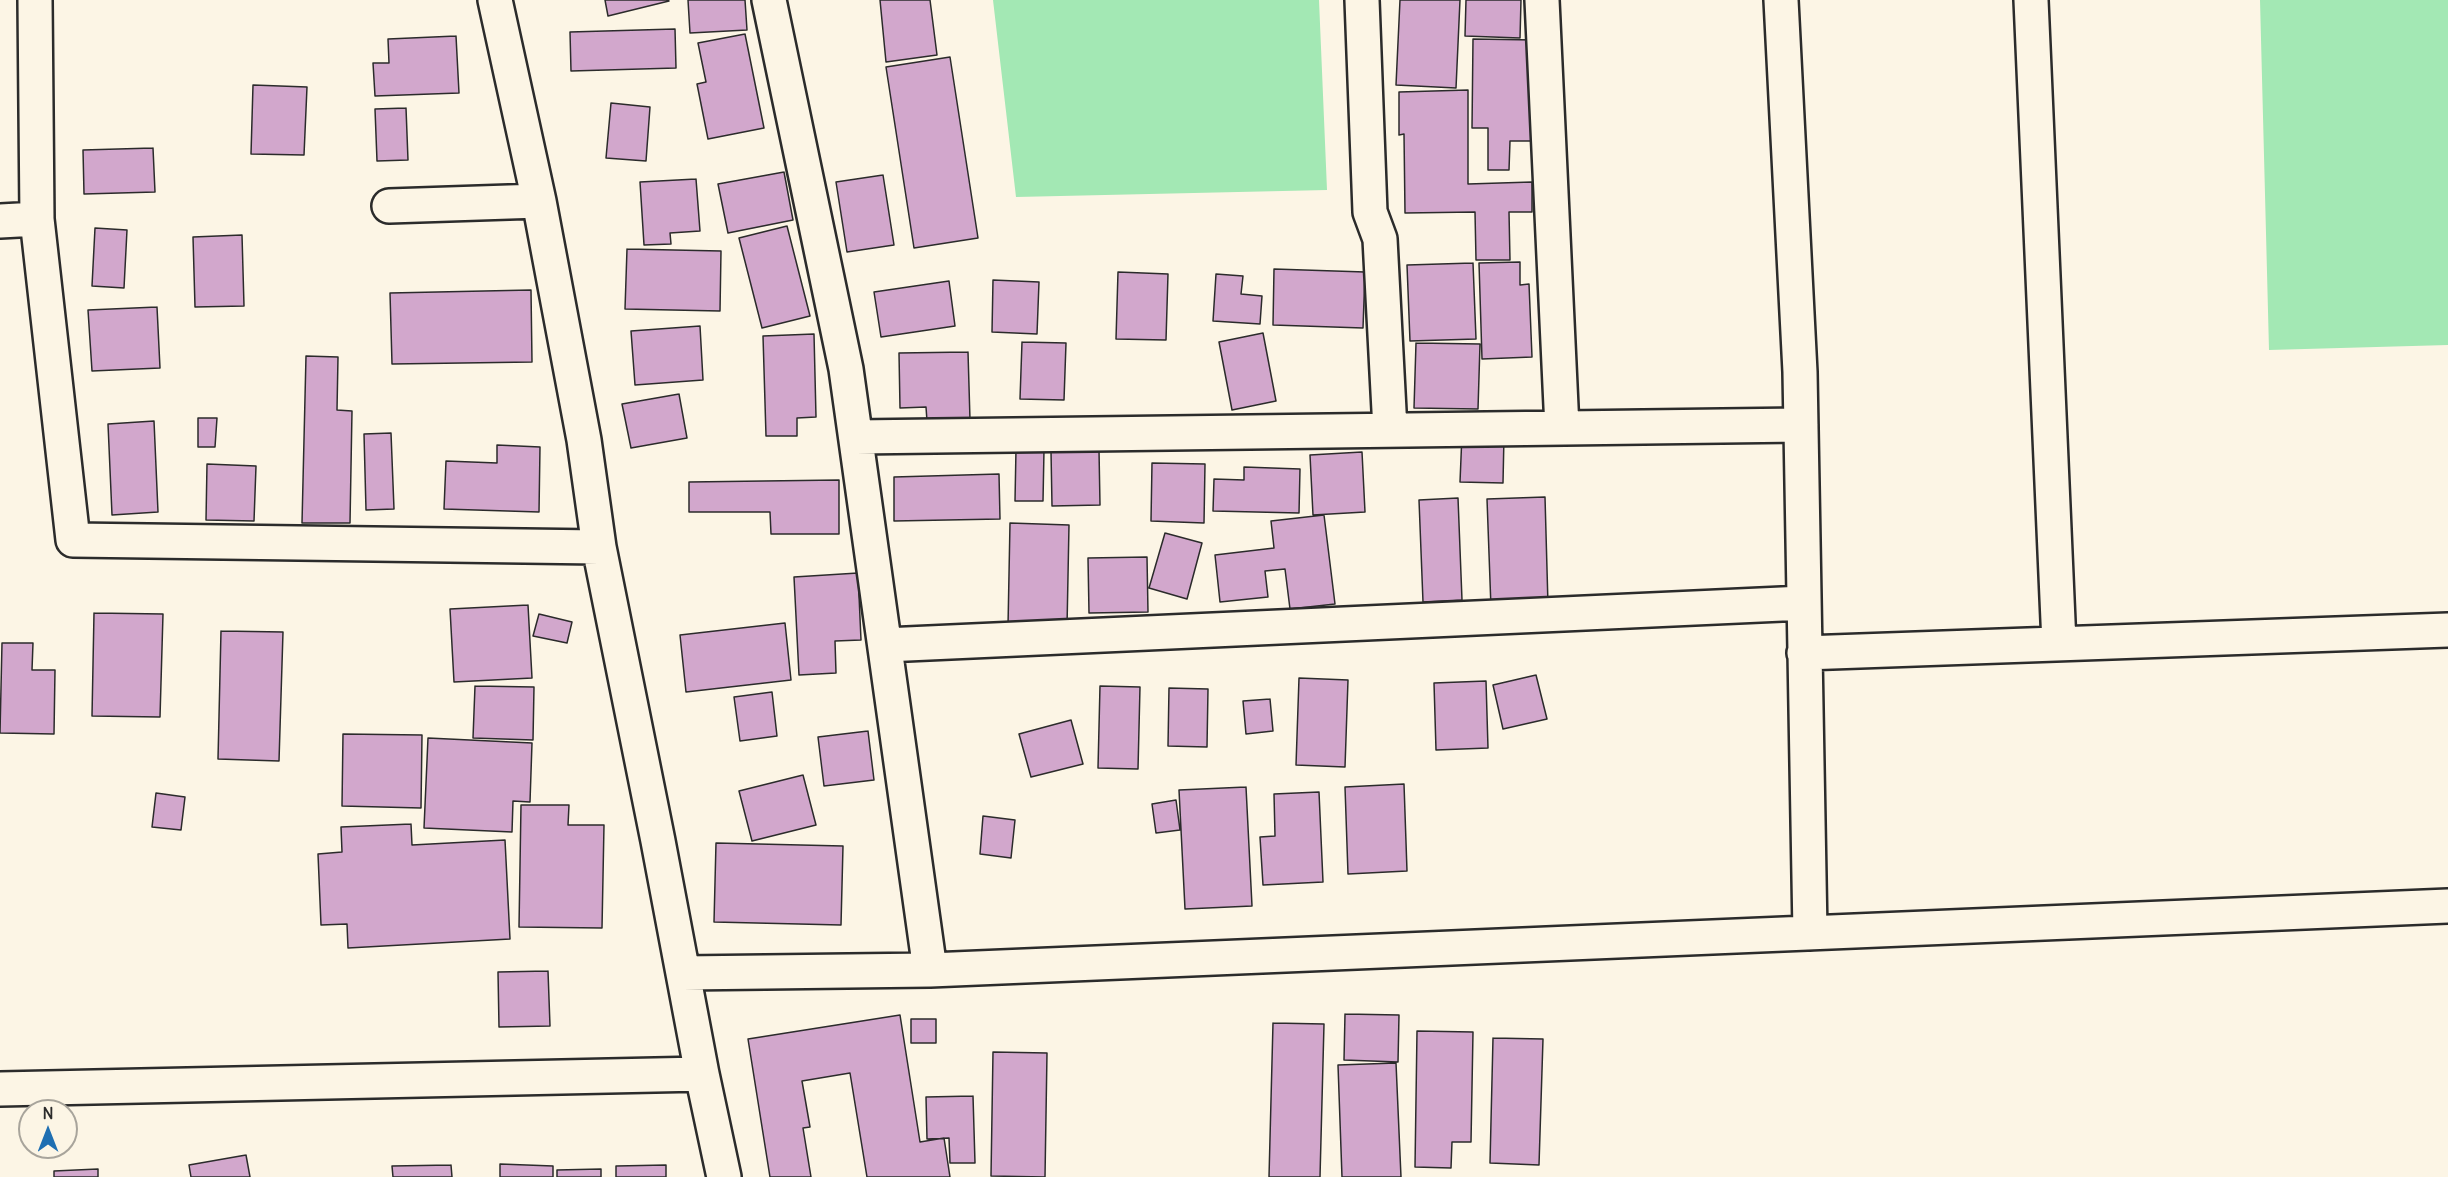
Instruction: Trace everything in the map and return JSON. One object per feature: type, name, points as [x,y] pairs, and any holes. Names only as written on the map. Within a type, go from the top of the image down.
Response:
[{"type":"street","points":[[35,0],[37,219],[73,540],[599,546]]},
{"type":"street","points":[[495,0],[539,201],[584,440],[599,546],[724,1177]]},
{"type":"street","points":[[769,0],[846,369],[930,970]]},
{"type":"street","points":[[1362,0],[1370,212],[1380,239],[1390,430]]},
{"type":"street","points":[[1542,0],[1562,428]]},
{"type":"street","points":[[1781,0],[1801,424],[1810,933]]},
{"type":"street","points":[[2031,0],[2060,644]]},
{"type":"street","points":[[389,206],[539,201]]},
{"type":"street","points":[[0,221],[37,219]]},
{"type":"street","points":[[856,437],[1801,424]]},
{"type":"street","points":[[885,645],[1804,603]]},
{"type":"street","points":[[1804,653],[2448,630]]},
{"type":"street","points":[[683,973],[930,970],[2448,906]]},
{"type":"street","points":[[0,1089],[702,1074]]},
{"type":"green space","points":[[993,0],[1319,0],[1327,190],[1016,197]]},
{"type":"green space","points":[[2260,0],[2448,0],[2448,345],[2269,350]]},
{"type":"building","points":[[605,0],[668,0],[669,1],[608,16]]},
{"type":"building","points":[[688,0],[745,0],[747,30],[690,33]]},
{"type":"building","points":[[880,0],[930,0],[937,55],[886,62]]},
{"type":"building","points":[[1400,0],[1460,0],[1456,88],[1396,85]]},
{"type":"building","points":[[1466,0],[1521,0],[1520,38],[1465,36]]},
{"type":"building","points":[[675,29],[676,68],[571,71],[570,32]]},
{"type":"building","points":[[745,34],[764,128],[708,139],[697,84],[706,82],[698,43]]},
{"type":"building","points":[[456,36],[459,93],[375,96],[373,63],[389,63],[388,39]]},
{"type":"building","points":[[1473,39],[1535,40],[1534,141],[1510,141],[1509,170],[1488,170],[1488,128],[1472,128]]},
{"type":"building","points":[[950,57],[978,238],[914,248],[886,67]]},
{"type":"building","points":[[253,85],[307,87],[304,155],[251,154]]},
{"type":"building","points":[[1468,90],[1468,184],[1532,182],[1532,212],[1509,212],[1510,260],[1476,260],[1475,212],[1405,213],[1404,134],[1399,135],[1399,92]]},
{"type":"building","points":[[611,103],[650,107],[646,161],[606,158]]},
{"type":"building","points":[[406,108],[408,160],[377,161],[375,109]]},
{"type":"building","points":[[153,148],[155,192],[84,194],[83,150]]},
{"type":"building","points":[[784,172],[793,220],[728,233],[718,184]]},
{"type":"building","points":[[883,175],[894,245],[847,252],[836,182]]},
{"type":"building","points":[[696,179],[700,231],[670,233],[671,244],[644,245],[640,182]]},
{"type":"building","points":[[787,226],[810,316],[762,328],[739,238]]},
{"type":"building","points":[[95,228],[127,230],[124,288],[92,286]]},
{"type":"building","points":[[242,235],[244,306],[195,307],[193,237]]},
{"type":"building","points":[[627,249],[721,251],[720,311],[625,309]]},
{"type":"building","points":[[1520,262],[1520,285],[1529,284],[1532,357],[1482,359],[1479,263]]},
{"type":"building","points":[[1473,263],[1476,339],[1410,341],[1407,265]]},
{"type":"building","points":[[1274,269],[1365,272],[1363,328],[1273,325]]},
{"type":"building","points":[[1118,272],[1168,274],[1166,340],[1116,339]]},
{"type":"building","points":[[1216,274],[1243,276],[1241,294],[1262,296],[1260,324],[1213,321]]},
{"type":"building","points":[[993,280],[1039,282],[1037,334],[992,332]]},
{"type":"building","points":[[949,281],[955,326],[881,337],[874,292]]},
{"type":"building","points":[[531,290],[532,362],[392,364],[390,293]]},
{"type":"building","points":[[157,307],[160,368],[92,371],[88,310]]},
{"type":"building","points":[[700,326],[703,380],[635,385],[631,331]]},
{"type":"building","points":[[1263,333],[1276,401],[1232,410],[1219,342]]},
{"type":"building","points":[[814,334],[816,417],[797,418],[797,436],[766,436],[763,336]]},
{"type":"building","points":[[1022,342],[1066,343],[1064,400],[1020,399]]},
{"type":"building","points":[[1416,343],[1480,344],[1478,409],[1414,408]]},
{"type":"building","points":[[968,352],[970,420],[927,421],[926,407],[900,408],[899,353]]},
{"type":"building","points":[[306,356],[338,357],[337,410],[352,411],[350,523],[302,523]]},
{"type":"building","points":[[679,394],[687,438],[631,448],[622,404]]},
{"type":"building","points":[[198,418],[217,418],[215,447],[198,447]]},
{"type":"building","points":[[154,421],[158,512],[112,515],[108,424]]},
{"type":"building","points":[[391,433],[394,509],[366,510],[364,434]]},
{"type":"building","points":[[1462,434],[1504,436],[1503,483],[1460,482]]},
{"type":"building","points":[[497,445],[540,447],[539,512],[444,509],[446,461],[497,463]]},
{"type":"building","points":[[1016,449],[1044,450],[1043,501],[1015,501]]},
{"type":"building","points":[[1099,450],[1100,505],[1052,506],[1051,451]]},
{"type":"building","points":[[1362,452],[1365,512],[1313,515],[1310,455]]},
{"type":"building","points":[[1152,463],[1205,464],[1204,523],[1151,521]]},
{"type":"building","points":[[207,464],[256,466],[254,521],[206,520]]},
{"type":"building","points":[[1244,467],[1300,469],[1299,513],[1213,511],[1214,479],[1244,480]]},
{"type":"building","points":[[999,474],[1000,519],[894,521],[894,477]]},
{"type":"building","points":[[839,480],[839,534],[771,534],[770,512],[689,512],[689,482]]},
{"type":"building","points":[[1545,497],[1548,605],[1491,608],[1487,499]]},
{"type":"building","points":[[1458,498],[1462,600],[1423,602],[1419,500]]},
{"type":"building","points":[[1324,515],[1335,604],[1290,609],[1285,569],[1265,571],[1268,597],[1220,602],[1215,555],[1274,548],[1271,521]]},
{"type":"building","points":[[1010,523],[1069,525],[1067,627],[1008,626]]},
{"type":"building","points":[[1165,533],[1202,543],[1187,599],[1149,588]]},
{"type":"building","points":[[1147,557],[1148,612],[1089,613],[1088,558]]},
{"type":"building","points":[[858,573],[861,640],[835,641],[836,673],[799,675],[794,577]]},
{"type":"building","points":[[528,605],[532,678],[454,682],[450,609]]},
{"type":"building","points":[[94,613],[163,614],[160,717],[92,716]]},
{"type":"building","points":[[539,614],[572,622],[567,643],[533,636]]},
{"type":"building","points":[[785,623],[791,680],[686,692],[680,635]]},
{"type":"building","points":[[221,631],[283,632],[279,761],[218,759]]},
{"type":"building","points":[[2,643],[33,643],[32,670],[55,670],[54,734],[0,733]]},
{"type":"building","points":[[1536,675],[1547,719],[1503,729],[1493,685]]},
{"type":"building","points":[[1299,678],[1348,680],[1345,767],[1296,765]]},
{"type":"building","points":[[1486,681],[1488,748],[1436,750],[1434,683]]},
{"type":"building","points":[[475,686],[534,687],[533,740],[473,738]]},
{"type":"building","points":[[1100,686],[1140,687],[1138,769],[1098,768]]},
{"type":"building","points":[[1169,688],[1208,689],[1207,747],[1168,746]]},
{"type":"building","points":[[772,692],[777,736],[740,741],[734,697]]},
{"type":"building","points":[[1270,699],[1273,731],[1246,734],[1243,701]]},
{"type":"building","points":[[1071,720],[1083,764],[1031,777],[1019,734]]},
{"type":"building","points":[[868,731],[874,780],[824,786],[818,737]]},
{"type":"building","points":[[343,734],[422,735],[421,808],[342,806]]},
{"type":"building","points":[[428,738],[532,743],[530,802],[513,801],[512,832],[424,828]]},
{"type":"building","points":[[803,775],[816,825],[752,841],[739,791]]},
{"type":"building","points":[[1404,784],[1407,871],[1348,874],[1345,787]]},
{"type":"building","points":[[1246,787],[1252,906],[1185,909],[1179,790]]},
{"type":"building","points":[[1319,792],[1323,882],[1263,885],[1260,837],[1275,836],[1274,794]]},
{"type":"building","points":[[156,793],[185,797],[181,830],[152,827]]},
{"type":"building","points":[[1176,800],[1180,830],[1156,833],[1152,804]]},
{"type":"building","points":[[521,805],[569,805],[568,825],[604,825],[602,928],[519,927]]},
{"type":"building","points":[[983,816],[1015,820],[1011,858],[980,854]]},
{"type":"building","points":[[411,824],[412,845],[505,840],[510,939],[348,948],[347,924],[321,925],[318,854],[342,852],[341,827]]},
{"type":"building","points":[[716,843],[843,846],[841,925],[714,922]]},
{"type":"building","points":[[548,971],[550,1026],[499,1027],[498,972]]},
{"type":"building","points":[[1345,1014],[1399,1015],[1398,1062],[1344,1060]]},
{"type":"building","points":[[900,1015],[920,1142],[944,1138],[950,1177],[867,1177],[850,1073],[802,1081],[810,1127],[803,1128],[811,1177],[770,1177],[748,1039]]},
{"type":"building","points":[[911,1019],[936,1019],[936,1043],[911,1043]]},
{"type":"building","points":[[1273,1023],[1324,1024],[1320,1177],[1269,1177]]},
{"type":"building","points":[[1417,1031],[1473,1032],[1471,1142],[1452,1142],[1451,1168],[1415,1167]]},
{"type":"building","points":[[1493,1038],[1543,1039],[1539,1165],[1490,1163]]},
{"type":"building","points":[[993,1052],[1047,1053],[1045,1177],[991,1176]]},
{"type":"building","points":[[1396,1063],[1401,1177],[1342,1177],[1338,1065]]},
{"type":"building","points":[[973,1096],[975,1163],[950,1163],[949,1138],[927,1139],[926,1097]]},
{"type":"building","points":[[246,1155],[250,1177],[191,1177],[189,1165]]},
{"type":"building","points":[[500,1164],[553,1166],[553,1177],[500,1177]]},
{"type":"building","points":[[451,1165],[452,1177],[393,1177],[392,1166]]},
{"type":"building","points":[[666,1165],[666,1177],[616,1177],[616,1166]]},
{"type":"building","points":[[98,1169],[98,1177],[54,1177],[54,1171]]},
{"type":"building","points":[[601,1169],[601,1177],[557,1177],[557,1170]]}]
